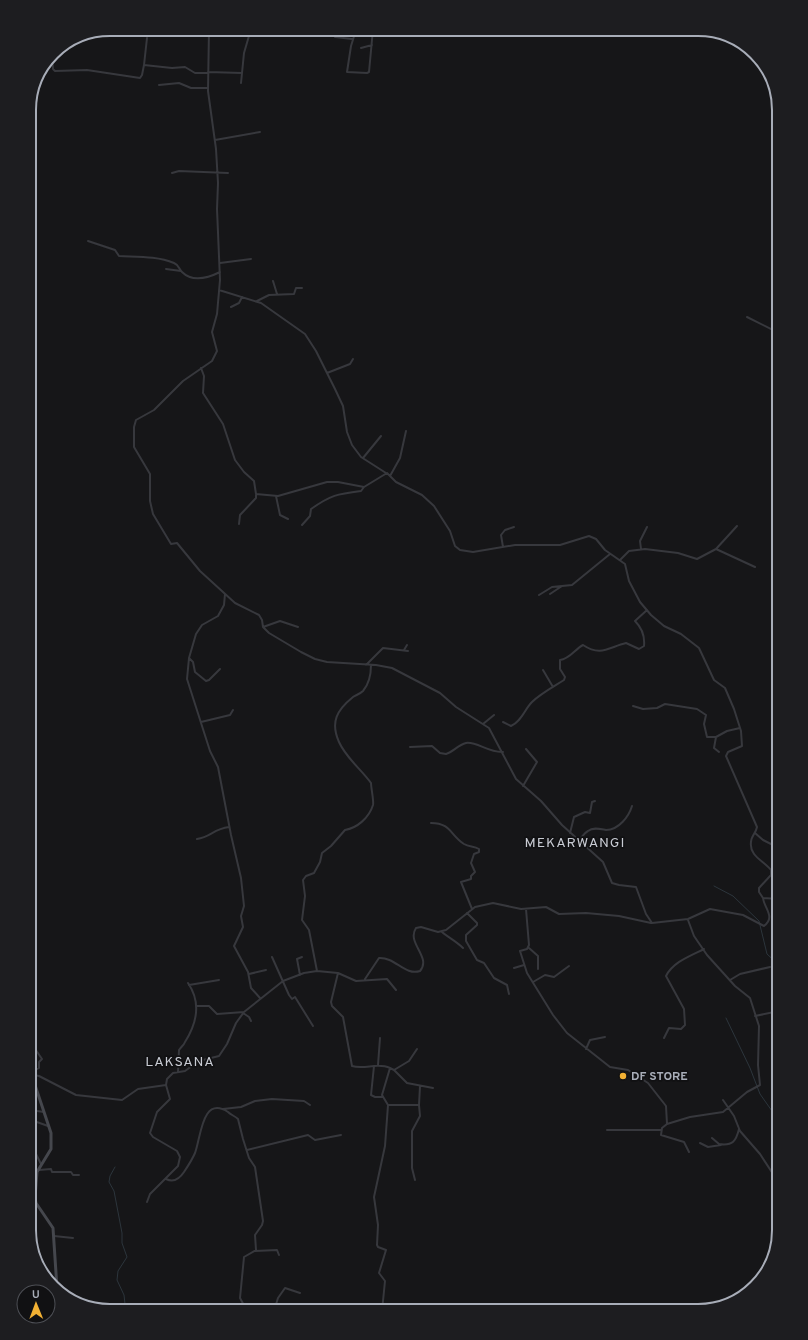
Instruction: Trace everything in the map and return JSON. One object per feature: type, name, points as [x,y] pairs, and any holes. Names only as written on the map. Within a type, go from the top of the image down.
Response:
[{"type":"main road","points":[[36,1092],[49,1127],[52,1144],[49,1152],[37,1170],[36,1180]]},
{"type":"main road","points":[[36,1204],[52,1225],[56,1282]]},
{"type":"street","points":[[209,36],[208,88],[215,140],[218,244],[220,263],[217,314],[212,332],[217,351],[212,361],[177,386],[154,410],[135,421],[134,448],[150,474],[150,505],[160,528],[171,544],[177,543],[197,567],[235,603],[259,615],[262,620],[263,627],[269,633],[315,660],[388,666],[430,687],[489,728],[514,774],[523,786],[541,801],[570,833],[603,862],[612,883],[636,887],[646,914],[652,923]]},
{"type":"street","points":[[241,83],[244,53],[249,36]]},
{"type":"street","points":[[335,36],[352,39]]},
{"type":"street","points":[[353,36],[347,72],[369,73],[373,36]]},
{"type":"street","points":[[53,63],[53,69],[55,71],[87,70],[140,78],[144,65],[147,38]]},
{"type":"street","points":[[361,48],[372,45]]},
{"type":"street","points":[[144,65],[170,68],[185,67],[195,72],[242,73]]},
{"type":"street","points":[[159,86],[179,83],[191,88],[208,88]]},
{"type":"street","points":[[215,140],[260,132]]},
{"type":"street","points":[[172,173],[178,171],[228,172]]},
{"type":"street","points":[[88,241],[115,250],[119,256],[153,258],[174,263],[188,276],[197,278],[208,277],[220,272]]},
{"type":"street","points":[[220,263],[251,260]]},
{"type":"street","points":[[166,269],[181,271]]},
{"type":"street","points":[[273,281],[277,294]]},
{"type":"street","points":[[256,301],[264,297],[277,294],[294,294],[296,288],[302,288]]},
{"type":"street","points":[[219,290],[256,301],[275,312],[305,334],[316,351],[343,406],[347,432],[352,445],[363,458],[387,473],[396,482],[422,495],[434,506],[450,531],[455,546],[460,550],[473,552],[503,547],[560,545],[589,536],[596,539],[610,554],[625,564],[629,581],[646,610],[664,626],[681,634],[699,648],[714,680],[725,688],[740,728],[742,746],[727,753],[726,756],[752,812],[757,827],[751,841],[751,850],[758,859],[769,867],[771,873],[759,888],[759,892],[763,898],[770,917],[763,926],[743,915],[710,909],[702,911],[688,919],[652,923],[607,915],[576,912],[559,914],[546,907],[526,909],[493,903],[478,905],[450,928],[442,931],[421,927],[415,930],[414,942],[421,952],[422,960],[422,969],[420,971],[415,973],[393,961],[379,958],[365,979]]},
{"type":"street","points":[[231,307],[239,302],[242,297]]},
{"type":"street","points":[[747,317],[772,330]]},
{"type":"street","points":[[326,373],[350,364],[353,359]]},
{"type":"street","points":[[201,368],[204,376],[203,393],[222,424],[235,460],[244,472],[254,481],[256,498],[240,515],[239,524]]},
{"type":"street","points":[[390,476],[400,458],[406,431]]},
{"type":"street","points":[[363,458],[381,436]]},
{"type":"street","points":[[302,525],[310,516],[311,509],[323,501],[341,493],[361,491],[364,487],[387,473]]},
{"type":"street","points":[[256,494],[276,496],[327,482],[338,482],[364,487]]},
{"type":"street","points":[[276,496],[280,515],[288,519]]},
{"type":"street","points":[[620,560],[629,551],[641,549],[678,553],[697,559],[716,549],[737,526]]},
{"type":"street","points":[[503,547],[501,535],[506,530],[514,527]]},
{"type":"street","points":[[641,549],[640,541],[647,527]]},
{"type":"street","points":[[716,549],[755,567]]},
{"type":"street","points":[[539,595],[552,587],[572,585],[610,554]]},
{"type":"street","points":[[550,594],[562,586]]},
{"type":"street","points":[[226,594],[224,605],[218,616],[204,623],[196,634],[189,658],[188,685],[210,751],[218,767],[229,827],[241,878],[244,906],[241,916],[244,927],[234,946],[249,974],[251,988],[260,998]]},
{"type":"street","points":[[503,722],[510,726],[514,725],[523,716],[532,702],[565,677],[560,669],[560,660],[572,654],[580,646],[583,645],[600,651],[607,651],[626,643],[639,649],[644,646],[645,638],[640,625],[635,621],[646,610]]},
{"type":"street","points":[[263,627],[280,621],[298,627]]},
{"type":"street","points":[[404,650],[407,645]]},
{"type":"street","points":[[366,665],[383,648],[408,651]]},
{"type":"street","points":[[189,658],[193,662],[195,672],[206,681],[214,676],[220,669]]},
{"type":"street","points":[[317,971],[309,930],[302,920],[305,896],[304,878],[314,873],[320,862],[322,853],[331,846],[345,830],[353,828],[363,821],[373,804],[370,782],[357,768],[340,745],[334,721],[336,715],[350,700],[364,690],[370,675],[371,665]]},
{"type":"street","points":[[543,670],[553,687]]},
{"type":"street","points":[[632,706],[643,709],[657,708],[665,704],[700,710],[706,715],[706,737],[716,737],[726,731],[740,728]]},
{"type":"street","points":[[201,722],[230,715],[233,710]]},
{"type":"street","points":[[483,724],[494,715]]},
{"type":"street","points":[[716,737],[714,748],[719,752]]},
{"type":"street","points":[[410,747],[432,746],[440,752],[446,754],[463,744],[471,742],[496,752],[503,752]]},
{"type":"street","points":[[523,786],[537,762],[526,749]]},
{"type":"street","points":[[570,833],[574,817],[585,812],[590,813],[590,805],[595,801]]},
{"type":"street","points":[[579,840],[585,832],[591,829],[608,830],[617,826],[625,820],[632,806]]},
{"type":"street","points":[[431,823],[442,824],[453,831],[464,844],[479,849],[479,852],[474,854],[471,862],[475,872],[471,876],[471,879],[461,882],[472,909]]},
{"type":"street","points":[[197,839],[207,838],[218,829],[229,827]]},
{"type":"street","points":[[755,832],[763,840],[772,844]]},
{"type":"street","points":[[763,898],[772,897]]},
{"type":"street","points":[[526,909],[529,948],[538,956],[538,969]]},
{"type":"street","points":[[467,913],[477,923],[477,925],[466,935],[466,942],[477,960],[484,963],[494,978],[506,985],[509,994]]},
{"type":"street","points":[[607,1130],[661,1130],[668,1124],[690,1117],[719,1114],[729,1108],[748,1092],[760,1085],[758,1065],[759,1026],[750,998],[735,986],[704,949],[694,936],[688,919]]},
{"type":"street","points":[[442,931],[448,937],[454,939],[463,948]]},
{"type":"street","points":[[529,948],[520,951],[524,965],[533,982],[567,1033],[586,1050],[610,1067],[628,1070],[648,1083],[666,1106],[668,1124]]},
{"type":"street","points":[[664,1038],[669,1028],[681,1029],[685,1025],[683,1020],[684,1011],[666,976],[669,969],[704,949]]},
{"type":"street","points":[[272,957],[291,998],[295,997],[313,1026]]},
{"type":"street","points":[[300,975],[297,959],[302,957]]},
{"type":"street","points":[[514,968],[524,965]]},
{"type":"street","points":[[533,982],[545,975],[554,977],[569,966]]},
{"type":"street","points":[[730,980],[740,974],[770,966]]},
{"type":"street","points":[[249,974],[266,970]]},
{"type":"street","points":[[147,1202],[150,1194],[178,1166],[179,1154],[173,1147],[153,1137],[150,1133],[157,1112],[170,1099],[166,1086],[167,1080],[170,1075],[185,1070],[199,1061],[221,1055],[232,1030],[243,1012],[283,981],[317,971],[338,973],[356,981],[365,979],[387,979],[396,990]]},
{"type":"street","points":[[338,973],[331,1002],[332,1006],[343,1017],[352,1066],[378,1065],[390,1068],[407,1083],[433,1088]]},
{"type":"street","points":[[178,1072],[179,1050],[184,1044],[193,1025],[197,1006],[193,989],[189,984],[219,980]]},
{"type":"street","points":[[197,1006],[209,1006],[217,1014],[243,1012],[251,1021]]},
{"type":"street","points":[[755,1016],[772,1012]]},
{"type":"street","points":[[378,1065],[380,1038]]},
{"type":"street","points":[[586,1050],[590,1040],[605,1038]]},
{"type":"street","points":[[394,1070],[409,1061],[417,1049]]},
{"type":"street","points":[[36,1051],[42,1060],[39,1062],[39,1068],[36,1070]]},
{"type":"street","points":[[374,1066],[371,1095],[374,1097],[382,1097]]},
{"type":"street","points":[[382,1097],[390,1068]]},
{"type":"street","points":[[36,1075],[72,1094],[118,1101],[126,1098],[138,1090],[166,1086]]},
{"type":"street","points":[[415,1180],[412,1168],[412,1131],[420,1116],[420,1086]]},
{"type":"street","points":[[382,1097],[388,1105],[385,1146],[374,1197],[378,1225],[377,1245],[378,1247],[386,1250],[379,1273],[385,1281],[383,1304]]},
{"type":"street","points":[[166,1179],[174,1180],[180,1177],[195,1152],[206,1115],[215,1108],[223,1109],[241,1107],[255,1101],[272,1099],[304,1101],[310,1105]]},
{"type":"street","points":[[723,1100],[729,1108],[739,1129],[760,1154],[772,1172]]},
{"type":"street","points":[[388,1105],[419,1105]]},
{"type":"street","points":[[223,1109],[238,1119],[247,1150],[255,1167],[263,1221],[255,1235],[255,1251]]},
{"type":"street","points":[[36,1111],[44,1112]]},
{"type":"street","points":[[36,1122],[49,1127]]},
{"type":"street","points":[[700,1143],[708,1147],[733,1142],[736,1140],[739,1129]]},
{"type":"street","points":[[661,1130],[663,1136],[684,1142],[689,1152]]},
{"type":"street","points":[[247,1150],[308,1135],[315,1140],[340,1135]]},
{"type":"street","points":[[712,1138],[722,1145]]},
{"type":"street","points":[[36,1154],[41,1164]]},
{"type":"street","points":[[37,1170],[51,1169],[52,1172],[64,1171],[71,1172],[72,1175],[79,1175]]},
{"type":"street","points":[[53,1236],[73,1238]]},
{"type":"street","points":[[243,1304],[240,1298],[241,1274],[245,1255],[255,1251],[277,1250],[279,1255]]},
{"type":"street","points":[[276,1304],[278,1298],[285,1288],[300,1293]]},
{"type":"waterway","points":[[714,886],[733,896],[759,921],[767,954],[772,959]]},
{"type":"waterway","points":[[726,1018],[750,1068],[760,1094],[772,1111]]},
{"type":"waterway","points":[[115,1167],[110,1176],[109,1182],[114,1191],[122,1233],[122,1243],[127,1257],[118,1271],[117,1280],[124,1295],[125,1304]]},
{"type":"place","name":"DF STORE","points":[[623,1076]]},
{"type":"district","name":"MEKARWANGI","points":[[575,842]]},
{"type":"district","name":"LAKSANA","points":[[180,1061]]}]
